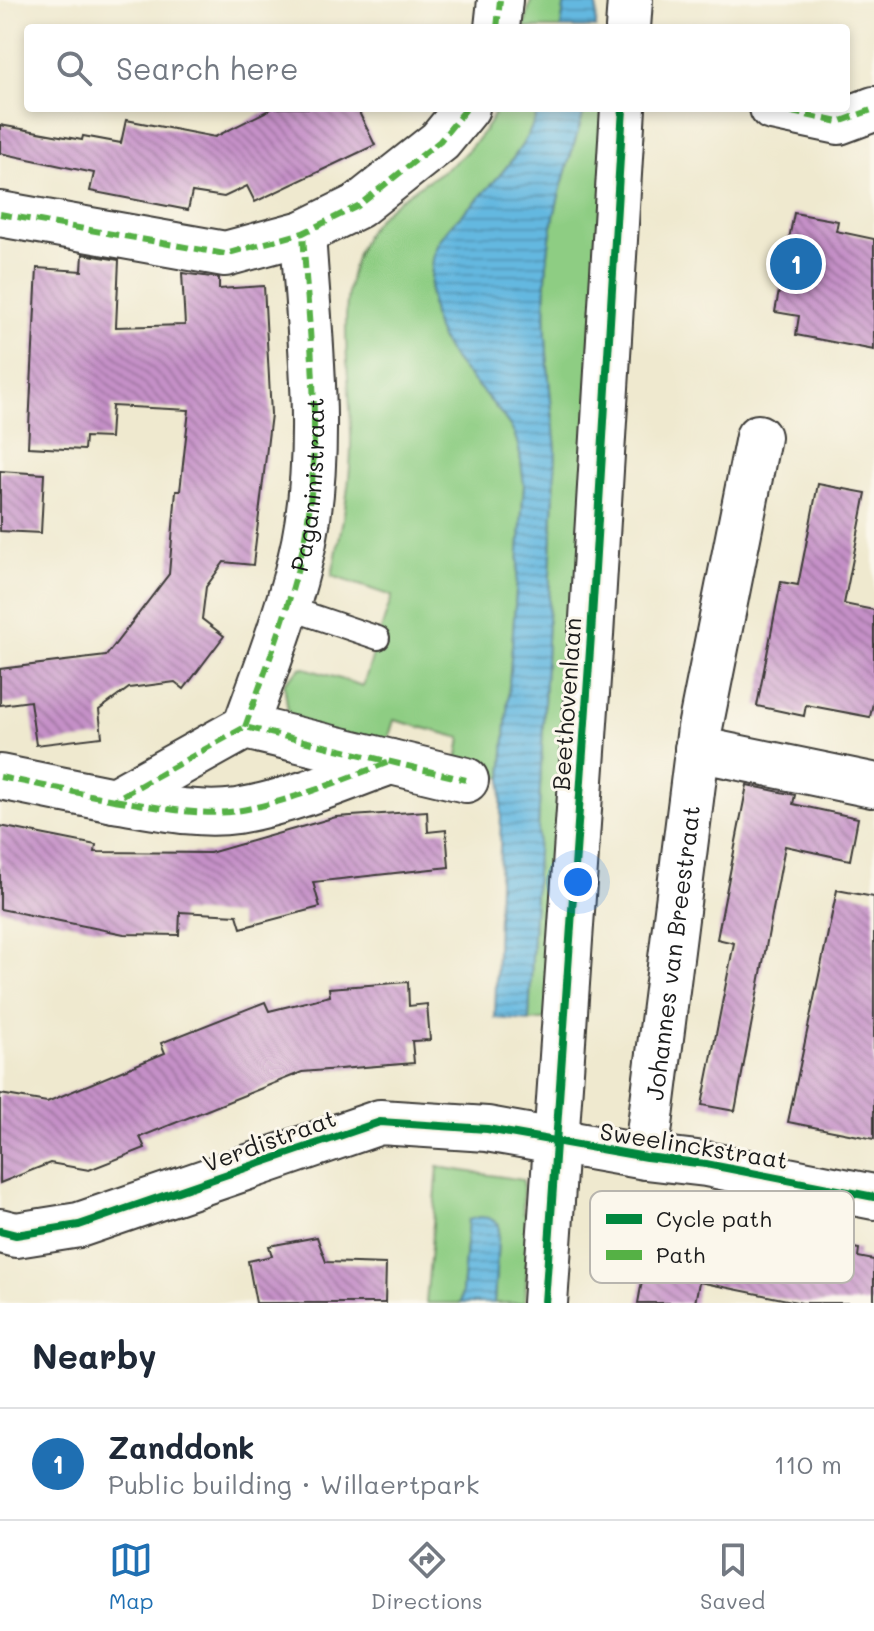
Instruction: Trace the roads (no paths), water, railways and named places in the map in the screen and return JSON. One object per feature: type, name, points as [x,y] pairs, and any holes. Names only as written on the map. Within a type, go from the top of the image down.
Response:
[{"type":"street","points":[[497,24],[500,0]]},
{"type":"street","points":[[628,24],[630,0]]},
{"type":"street","points":[[791,112],[839,122],[873,106]]},
{"type":"street","points":[[0,214],[225,254],[303,233],[358,206],[440,141],[464,112]]},
{"type":"street","name":"Beethovenlaan","points":[[545,1303],[623,112]]},
{"type":"street","name":"Paganinistraat","points":[[245,727],[286,607],[304,541],[315,441],[303,233]]},
{"type":"street","name":"Johannes van Breestraat","points":[[646,1157],[697,749],[758,437]]},
{"type":"street","points":[[114,800],[245,727],[466,780]]},
{"type":"street","points":[[697,749],[872,785]]},
{"type":"street","points":[[0,777],[181,810],[234,811],[317,790],[390,762]]},
{"type":"street","name":"Verdistraat","points":[[0,1231],[16,1235],[79,1225],[380,1122],[487,1129],[555,1142]]},
{"type":"street","name":"Sweelinckstraat","points":[[555,1142],[706,1164],[843,1191]]},
{"type":"street","name":"Sweelinckstraat","points":[[854,1193],[874,1197]]},
{"type":"lane","points":[[286,607],[378,638]]},
{"type":"water","points":[[565,0],[597,0],[596,24],[562,24]]},
{"type":"water","points":[[538,112],[584,112],[555,212],[546,282],[546,338],[556,450],[529,1021],[495,1018],[502,778],[524,485],[521,462],[510,426],[444,345],[431,305],[431,280],[434,253],[439,242],[514,157]]},
{"type":"water","points":[[480,1217],[499,1224],[494,1303],[461,1303],[468,1220]]},
{"type":"place","name":"Zanddonk","points":[[796,264]]}]
